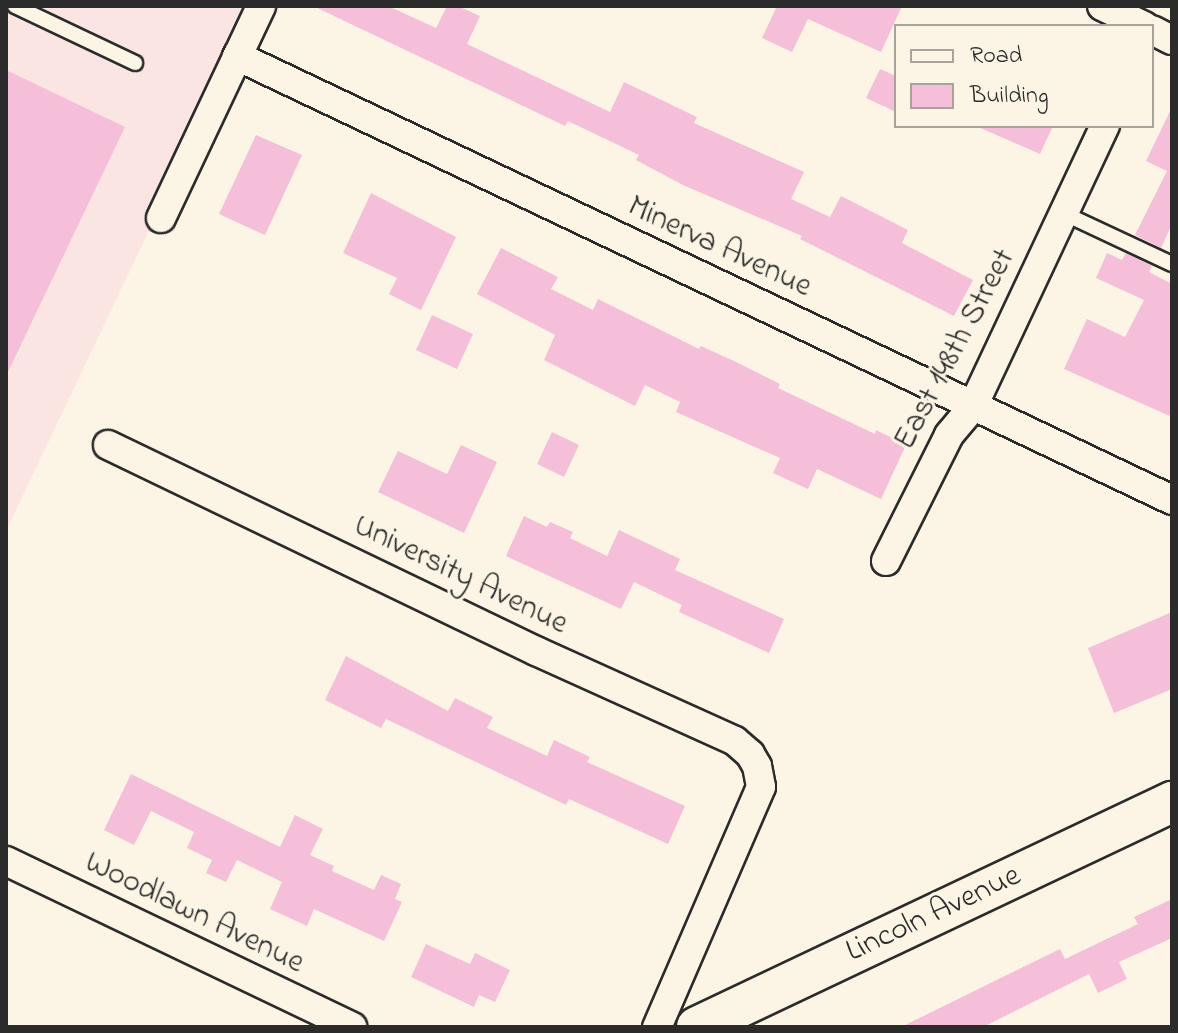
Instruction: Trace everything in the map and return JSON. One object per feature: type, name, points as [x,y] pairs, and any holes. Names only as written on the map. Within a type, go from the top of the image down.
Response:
[{"type":"street","points":[[161,218],[261,6]]},
{"type":"street","points":[[1102,6],[1140,24]]},
{"type":"street","points":[[1154,29],[1172,40]]},
{"type":"street","name":"Minerva Avenue","points":[[237,56],[1172,500]]},
{"type":"street","name":"East 148th Street","points":[[886,561],[949,435],[973,406],[1104,128]]},
{"type":"street","name":"University Avenue","points":[[108,445],[536,651],[735,741],[757,766],[761,787],[657,1027]]},
{"type":"street","name":"Lincoln Avenue","points":[[697,1027],[1172,802]]},
{"type":"street","name":"Woodlawn Avenue","points":[[6,861],[352,1027]]},
{"type":"lane","points":[[15,6],[135,63]]},
{"type":"lane","points":[[1063,213],[1172,264]]},
{"type":"shaded area","points":[[6,6],[256,6],[6,531]]},
{"type":"building","points":[[313,6],[388,6],[436,28],[447,6],[458,6],[480,16],[467,44],[610,112],[624,82],[697,117],[694,123],[804,172],[791,199],[830,217],[841,196],[908,230],[902,243],[973,280],[954,316],[800,239],[802,236],[683,185],[636,160],[639,155],[568,121],[565,126]]},
{"type":"building","points":[[777,6],[902,6],[881,52],[808,19],[792,52],[762,38]]},
{"type":"building","points":[[880,69],[894,75],[894,111],[866,98]]},
{"type":"building","points":[[6,70],[125,127],[6,376]]},
{"type":"building","points":[[1172,107],[1172,224],[1161,248],[1135,235],[1167,171],[1146,161]]},
{"type":"building","points":[[981,128],[1052,128],[1040,154]]},
{"type":"building","points":[[256,135],[302,155],[265,235],[219,214]]},
{"type":"building","points":[[371,193],[456,237],[421,310],[389,294],[397,278],[343,253]]},
{"type":"building","points":[[501,248],[558,277],[551,289],[593,310],[598,299],[699,349],[701,346],[736,362],[780,384],[778,388],[875,434],[876,430],[906,445],[881,499],[817,469],[808,489],[773,473],[780,458],[676,412],[680,402],[645,385],[635,406],[544,360],[555,335],[477,294]]},
{"type":"building","points":[[1107,253],[1122,260],[1126,253],[1152,266],[1149,272],[1172,284],[1172,417],[1064,369],[1087,319],[1125,337],[1144,300],[1096,278]]},
{"type":"building","points":[[432,315],[473,334],[457,369],[416,350]]},
{"type":"building","points":[[552,432],[579,445],[564,477],[537,464]]},
{"type":"building","points":[[461,445],[497,462],[464,533],[378,492],[398,451],[447,474]]},
{"type":"building","points":[[524,516],[547,527],[550,522],[573,532],[570,538],[607,556],[619,530],[680,559],[675,570],[784,619],[769,653],[679,612],[682,605],[634,582],[621,609],[506,556]]},
{"type":"building","points":[[1172,612],[1172,689],[1114,713],[1088,648]]},
{"type":"building","points":[[346,656],[448,711],[455,698],[493,717],[487,728],[547,756],[554,740],[590,757],[587,762],[685,806],[668,844],[569,799],[566,805],[386,719],[381,728],[325,700]]},
{"type":"building","points":[[131,774],[280,847],[295,815],[323,829],[310,855],[334,866],[332,871],[374,890],[381,875],[401,884],[395,899],[402,902],[384,941],[314,909],[307,926],[270,909],[282,882],[237,860],[226,882],[206,873],[212,860],[187,848],[194,832],[151,811],[134,845],[104,830]]},
{"type":"building","points":[[1172,899],[1172,938],[1119,962],[1127,979],[1098,993],[1089,974],[983,1027],[901,1027],[1060,949],[1065,959],[1138,924],[1134,917]]},
{"type":"building","points":[[426,944],[470,964],[475,953],[510,970],[495,1002],[479,995],[474,1007],[411,977]]}]
